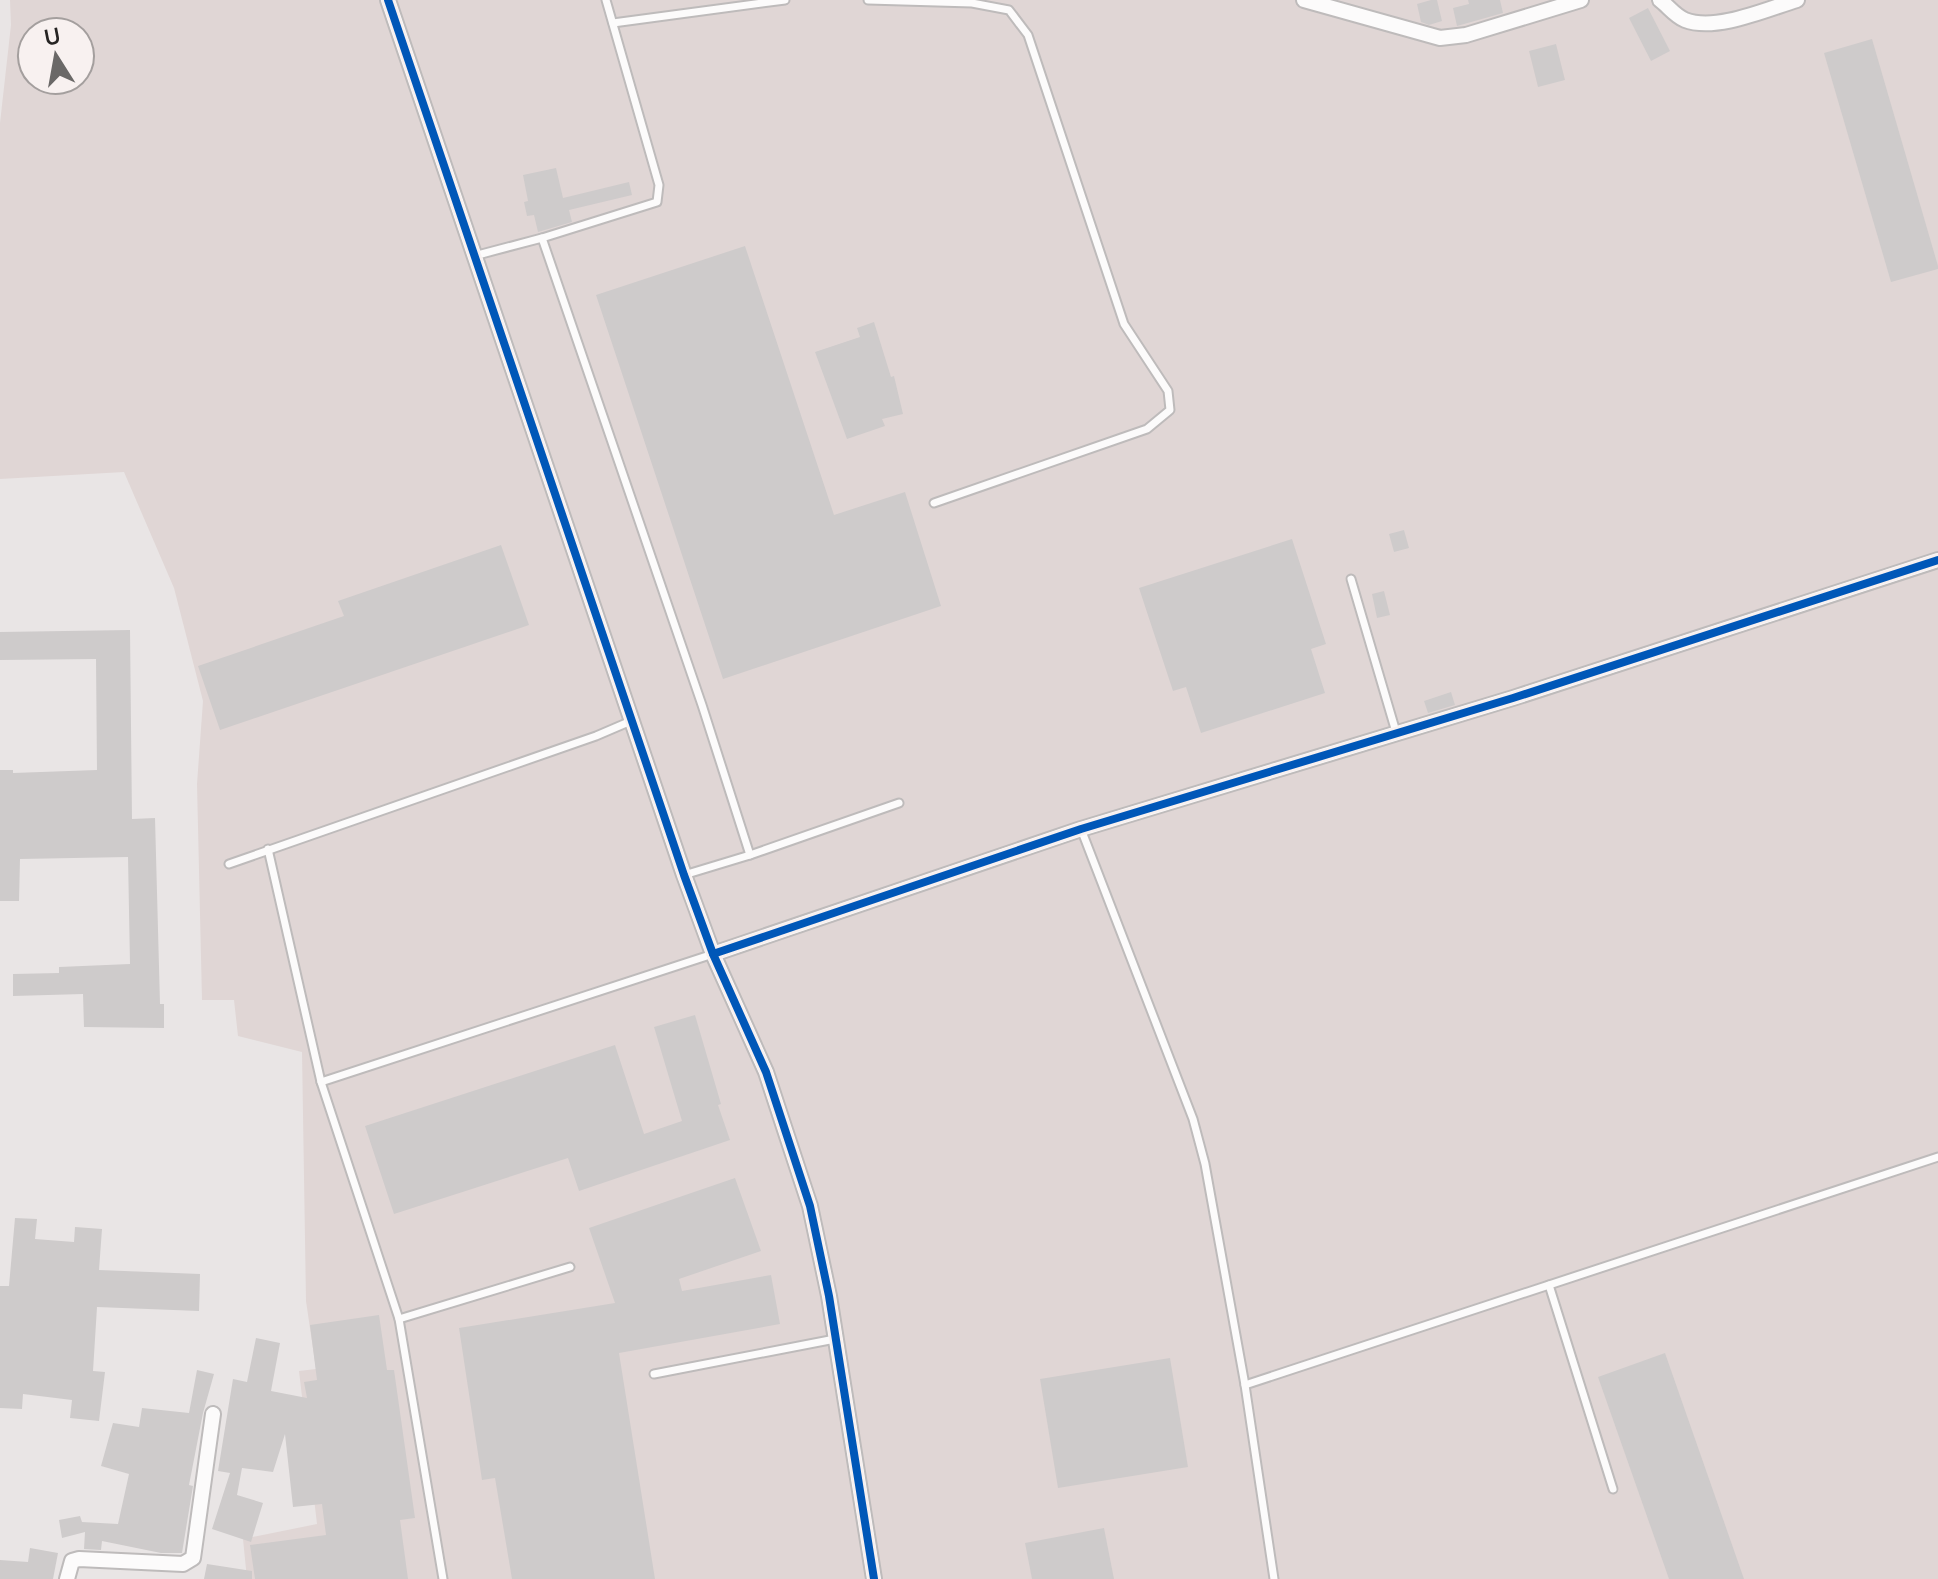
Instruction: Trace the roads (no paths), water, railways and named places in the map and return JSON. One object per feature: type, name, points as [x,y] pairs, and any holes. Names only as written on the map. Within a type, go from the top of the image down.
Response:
[{"type":"street","points":[[388,0],[684,875],[713,954],[766,1072],[810,1206],[874,1579]]},
{"type":"street","points":[[1304,0],[1440,38],[1466,35],[1581,0]]},
{"type":"street","points":[[1660,0],[1680,18],[1704,22],[1736,19],[1797,0]]},
{"type":"street","points":[[713,954],[1081,829],[1513,698],[1938,560]]},
{"type":"street","points":[[67,1579],[72,1561],[79,1559],[183,1564],[193,1558],[213,1414]]},
{"type":"lane","points":[[474,256],[657,202],[659,185],[606,0]]},
{"type":"lane","points":[[613,23],[785,0]]},
{"type":"lane","points":[[868,0],[972,3],[1009,10],[1028,35],[1124,324],[1168,391],[1170,410],[1147,429],[934,503]]},
{"type":"lane","points":[[542,238],[702,705],[750,855]]},
{"type":"lane","points":[[1351,579],[1396,732]]},
{"type":"lane","points":[[229,864],[634,720]]},
{"type":"lane","points":[[684,875],[899,803]]},
{"type":"lane","points":[[1081,829],[1193,1119],[1205,1164],[1245,1385],[1274,1579]]},
{"type":"lane","points":[[268,849],[321,1082],[399,1319],[443,1579]]},
{"type":"lane","points":[[321,1082],[713,954]]},
{"type":"lane","points":[[1245,1385],[1938,1157]]},
{"type":"lane","points":[[399,1319],[570,1267]]},
{"type":"lane","points":[[1549,1285],[1613,1489]]},
{"type":"lane","points":[[654,1374],[835,1339]]}]
